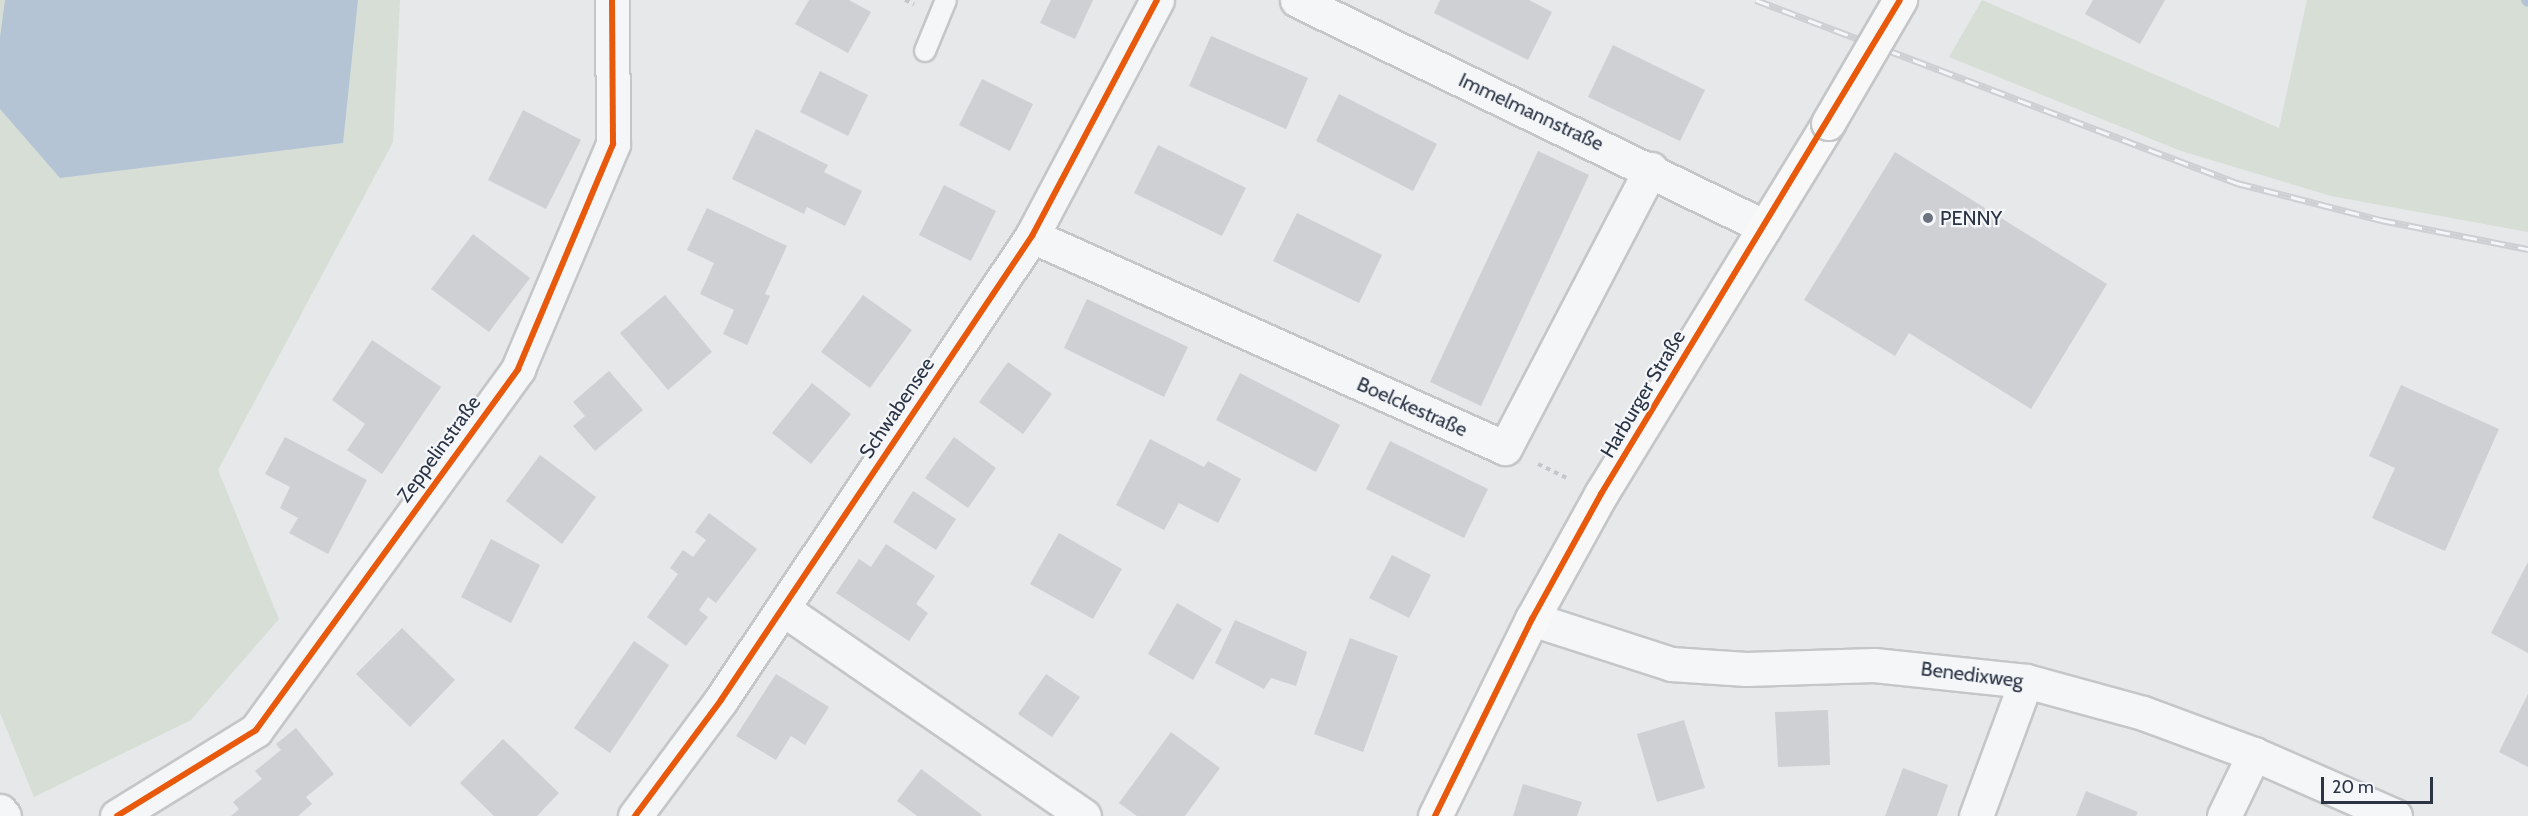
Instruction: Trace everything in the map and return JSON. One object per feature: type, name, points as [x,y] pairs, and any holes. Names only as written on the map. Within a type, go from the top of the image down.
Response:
[{"type":"main road","name":"Harburger Straße","points":[[1435,816],[1532,619],[1601,494],[1828,123],[1900,0]]},
{"type":"street","name":"Zeppelinstraße","points":[[117,816],[256,730],[518,369],[613,144],[612,0]]},
{"type":"street","name":"Schwabensee","points":[[635,816],[783,609],[1032,237],[1157,0]]},
{"type":"street","name":"Immelmannstraße","points":[[1297,0],[1765,226]]},
{"type":"street","points":[[1505,448],[1651,169]]},
{"type":"street","name":"Boelckestraße","points":[[1032,237],[1505,448]]},
{"type":"street","points":[[783,609],[1084,816]]},
{"type":"street","name":"Benedixweg","points":[[1532,619],[1671,664],[1746,669],[1874,665],[2026,681],[2143,713],[2254,754],[2396,816]]},
{"type":"street","points":[[1976,816],[2026,681]]},
{"type":"street","points":[[2224,816],[2254,754]]},
{"type":"street","points":[[0,811],[4,816]]},
{"type":"lane","points":[[925,51],[946,0]]},
{"type":"path","points":[[1505,448],[1601,494]]},
{"type":"shaded area","points":[[0,0],[400,0],[393,142],[218,470],[279,619],[191,720],[34,797],[0,713]]},
{"type":"shaded area","points":[[1982,0],[2279,128],[2307,0],[2528,0],[2528,232],[2331,196],[2181,151],[1949,57]]},
{"type":"water","points":[[5,0],[358,0],[343,143],[60,178],[0,109],[0,38]]},
{"type":"building","points":[[809,0],[849,0],[871,12],[848,53],[795,24]]},
{"type":"building","points":[[1051,0],[1093,0],[1075,39],[1040,23]]},
{"type":"building","points":[[1440,0],[1529,0],[1552,12],[1528,60],[1434,13]]},
{"type":"building","points":[[2093,0],[2165,0],[2140,44],[2085,14]]},
{"type":"building","points":[[1211,36],[1308,78],[1286,129],[1189,86]]},
{"type":"building","points":[[1613,45],[1705,90],[1680,141],[1588,97]]},
{"type":"building","points":[[820,71],[868,95],[848,136],[800,112]]},
{"type":"building","points":[[982,79],[1033,104],[1010,151],[959,125]]},
{"type":"building","points":[[1339,94],[1437,144],[1413,191],[1316,141]]},
{"type":"building","points":[[523,110],[581,140],[546,209],[488,180]]},
{"type":"building","points":[[756,129],[828,165],[824,172],[862,191],[845,226],[807,207],[804,214],[732,179]]},
{"type":"building","points":[[1158,145],[1246,188],[1222,236],[1134,193]]},
{"type":"building","points":[[1538,151],[1589,175],[1481,406],[1430,382]]},
{"type":"building","name":"PENNY","points":[[1895,152],[2107,284],[2031,409],[1909,333],[1895,356],[1804,300]]},
{"type":"building","points":[[944,185],[996,211],[971,261],[919,235]]},
{"type":"building","points":[[707,208],[787,246],[765,294],[770,296],[747,345],[723,334],[734,310],[700,294],[714,263],[687,250]]},
{"type":"building","points":[[1297,213],[1382,255],[1359,303],[1273,261]]},
{"type":"building","points":[[473,234],[530,278],[489,332],[431,289]]},
{"type":"building","points":[[665,295],[712,352],[668,390],[620,333]]},
{"type":"building","points":[[863,295],[912,330],[870,388],[821,352]]},
{"type":"building","points":[[1087,299],[1188,347],[1164,397],[1064,348]]},
{"type":"building","points":[[372,340],[441,387],[382,474],[347,450],[365,424],[332,400]]},
{"type":"building","points":[[1008,362],[1052,394],[1023,434],[979,402]]},
{"type":"building","points":[[609,371],[643,410],[595,451],[573,426],[585,416],[573,402]]},
{"type":"building","points":[[1240,373],[1340,425],[1316,472],[1216,420]]},
{"type":"building","points":[[812,383],[851,414],[811,464],[772,433]]},
{"type":"building","points":[[2401,385],[2499,429],[2445,551],[2372,518],[2395,468],[2369,456]]},
{"type":"building","points":[[285,437],[367,480],[328,554],[289,533],[298,518],[280,508],[290,487],[265,474]]},
{"type":"building","points":[[954,437],[996,468],[968,508],[925,478]]},
{"type":"building","points":[[1150,439],[1204,467],[1208,461],[1241,479],[1218,523],[1179,503],[1164,530],[1116,505]]},
{"type":"building","points":[[1390,441],[1488,489],[1464,538],[1366,489]]},
{"type":"building","points":[[540,455],[596,497],[562,544],[506,501]]},
{"type":"building","points":[[913,491],[956,519],[936,550],[893,522]]},
{"type":"building","points":[[709,513],[757,549],[716,603],[708,597],[699,610],[708,617],[686,646],[647,617],[678,574],[670,568],[683,550],[693,557],[706,540],[695,532]]},
{"type":"building","points":[[1059,533],[1122,569],[1093,619],[1030,584]]},
{"type":"building","points":[[491,539],[540,565],[511,623],[461,597]]},
{"type":"building","points":[[886,544],[935,576],[916,604],[928,613],[909,641],[836,593],[859,559],[871,567]]},
{"type":"building","points":[[1392,555],[1431,575],[1409,618],[1369,598]]},
{"type":"building","points":[[2528,562],[2528,653],[2491,633]]},
{"type":"building","points":[[1177,603],[1222,629],[1193,680],[1148,654]]},
{"type":"building","points":[[1235,620],[1307,652],[1296,686],[1271,678],[1264,689],[1215,663]]},
{"type":"building","points":[[402,628],[455,680],[410,727],[356,674]]},
{"type":"building","points":[[1350,638],[1398,656],[1363,752],[1314,734]]},
{"type":"building","points":[[634,641],[669,665],[610,753],[574,728]]},
{"type":"building","points":[[776,674],[829,707],[805,745],[791,736],[776,760],[736,736]]},
{"type":"building","points":[[1046,674],[1080,697],[1052,737],[1018,714]]},
{"type":"building","points":[[2528,694],[2528,767],[2499,752]]},
{"type":"building","points":[[1828,710],[1830,765],[1778,767],[1775,712]]},
{"type":"building","points":[[1684,720],[1705,788],[1657,802],[1637,734]]},
{"type":"building","points":[[296,728],[334,774],[306,797],[312,804],[298,816],[231,816],[239,809],[233,802],[262,779],[255,771],[281,750],[276,744]]},
{"type":"building","points":[[1171,732],[1220,768],[1185,816],[1137,816],[1119,803]]},
{"type":"building","points":[[503,739],[559,793],[537,816],[494,816],[460,783]]},
{"type":"building","points":[[1903,768],[1948,785],[1937,816],[1885,816]]},
{"type":"building","points":[[921,769],[982,815],[917,816],[897,801]]},
{"type":"building","points":[[1523,784],[1582,802],[1577,816],[1513,816]]},
{"type":"building","points":[[2086,791],[2138,812],[2136,816],[2076,816]]},
{"type":"railway","points":[[1756,0],[2237,183],[2381,220],[2528,249]]},
{"type":"cycle path","points":[[117,816],[256,730],[518,369],[613,144],[612,0]]},
{"type":"cycle path","points":[[635,816],[721,700],[1032,236],[1157,0]]},
{"type":"cycle path","points":[[1435,816],[1532,619],[1601,494],[1900,0]]},
{"type":"place","name":"PENNY","points":[[1928,218]]}]
